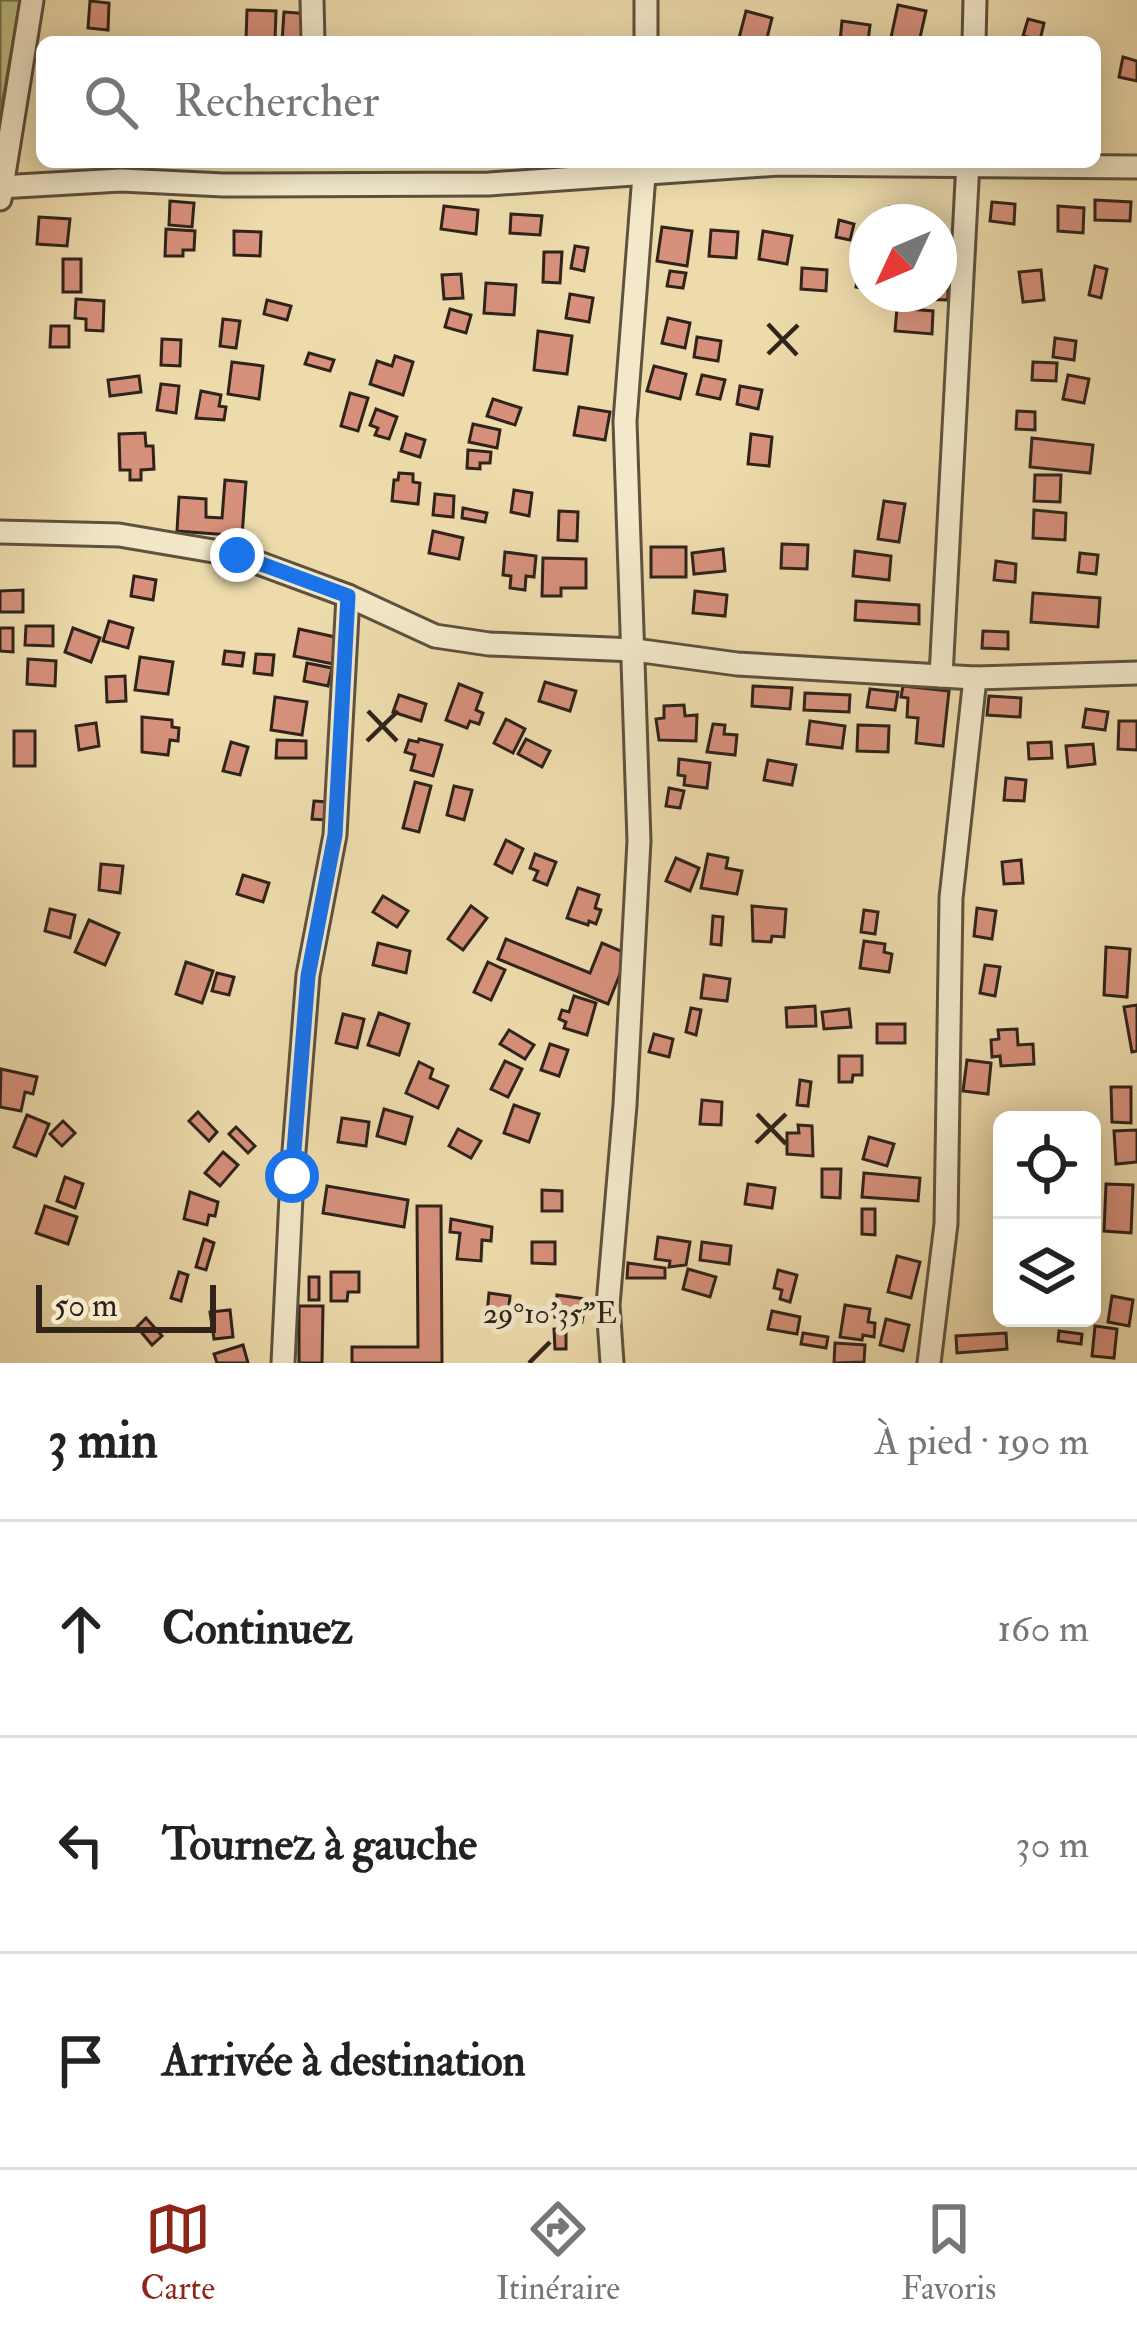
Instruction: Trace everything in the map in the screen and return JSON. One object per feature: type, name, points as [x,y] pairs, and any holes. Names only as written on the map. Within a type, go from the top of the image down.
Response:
[{"type":"street","points":[[32,0],[1,191],[121,180],[223,185],[316,172],[489,184],[645,169],[625,421],[638,841],[625,1106],[608,1304],[612,1363]]},
{"type":"street","points":[[312,0],[313,36]]},
{"type":"street","points":[[646,0],[646,36]]},
{"type":"street","points":[[974,36],[975,0]]},
{"type":"street","points":[[1101,166],[1137,167]]},
{"type":"street","points":[[941,676],[968,168]]},
{"type":"street","points":[[0,532],[119,535],[237,555],[348,596],[435,636],[489,644],[635,650],[736,664],[975,678],[1137,674]]},
{"type":"street","points":[[283,1363],[308,976],[335,835],[348,596]]},
{"type":"street","points":[[929,1363],[946,1224],[951,898],[975,678]]},
{"type":"green space","points":[[0,0],[20,0],[0,117]]},
{"type":"building","points":[[90,1],[109,3],[108,30],[88,28]]},
{"type":"building","points":[[898,5],[926,11],[920,36],[891,36]]},
{"type":"building","points":[[247,10],[276,11],[275,36],[246,36]]},
{"type":"building","points":[[746,11],[772,18],[768,36],[740,36]]},
{"type":"building","points":[[284,12],[310,14],[308,36],[282,36]]},
{"type":"building","points":[[1028,19],[1044,23],[1041,36],[1023,36]]},
{"type":"building","points":[[842,21],[870,25],[869,36],[841,36]]},
{"type":"building","points":[[1123,57],[1137,61],[1137,81],[1119,77]]},
{"type":"building","points":[[1095,200],[1131,202],[1130,221],[1095,220]]},
{"type":"building","points":[[170,201],[194,203],[192,227],[169,225]]},
{"type":"building","points":[[992,202],[1015,204],[1014,224],[990,221]]},
{"type":"building","points":[[444,206],[478,210],[476,234],[441,229]]},
{"type":"building","points":[[1058,206],[1084,208],[1083,233],[1058,231]]},
{"type":"building","points":[[511,214],[542,216],[540,235],[510,233]]},
{"type":"building","points":[[39,217],[70,219],[67,246],[37,244]]},
{"type":"building","points":[[839,220],[849,223],[849,240],[836,237]]},
{"type":"building","points":[[662,227],[692,231],[687,266],[657,261]]},
{"type":"building","points":[[166,229],[195,231],[194,250],[183,250],[183,256],[165,256]]},
{"type":"building","points":[[711,230],[738,232],[736,258],[709,256]]},
{"type":"building","points":[[234,231],[261,232],[260,256],[234,255]]},
{"type":"building","points":[[763,231],[792,236],[787,264],[759,259]]},
{"type":"building","points":[[575,246],[588,248],[584,271],[571,268]]},
{"type":"building","points":[[544,252],[562,252],[560,283],[543,282]]},
{"type":"building","points":[[63,259],[81,259],[81,292],[63,292]]},
{"type":"building","points":[[1095,266],[1107,269],[1101,298],[1089,295]]},
{"type":"building","points":[[802,268],[827,270],[826,291],[801,289]]},
{"type":"building","points":[[1041,270],[1044,300],[1023,302],[1019,272]]},
{"type":"building","points":[[670,271],[686,273],[683,288],[667,286]]},
{"type":"building","points":[[461,274],[463,298],[444,299],[442,275]]},
{"type":"building","points":[[486,283],[516,285],[514,315],[484,313]]},
{"type":"building","points":[[570,294],[593,298],[589,322],[566,318]]},
{"type":"building","points":[[76,299],[104,301],[103,331],[86,330],[86,319],[75,318]]},
{"type":"building","points":[[267,300],[291,306],[287,320],[264,314]]},
{"type":"building","points":[[450,309],[471,315],[466,333],[445,327]]},
{"type":"building","points":[[897,312],[933,312],[932,334],[895,331]]},
{"type":"building","points":[[668,318],[690,323],[685,348],[662,343]]},
{"type":"building","points":[[223,319],[240,321],[236,348],[220,346]]},
{"type":"building","points":[[51,326],[69,326],[69,347],[50,347]]},
{"type":"building","points":[[538,331],[572,336],[567,374],[534,370]]},
{"type":"building","points":[[697,337],[721,341],[718,361],[694,357]]},
{"type":"building","points":[[1055,338],[1076,341],[1074,360],[1053,357]]},
{"type":"building","points":[[162,339],[181,340],[180,366],[161,365]]},
{"type":"building","points":[[309,353],[334,360],[330,371],[305,364]]},
{"type":"building","points":[[395,356],[413,362],[403,395],[370,384],[377,361],[392,366]]},
{"type":"building","points":[[232,362],[263,366],[259,399],[228,394]]},
{"type":"building","points":[[1033,362],[1057,363],[1056,381],[1032,380]]},
{"type":"building","points":[[654,366],[686,374],[680,399],[647,391]]},
{"type":"building","points":[[702,375],[725,380],[720,399],[697,394]]},
{"type":"building","points":[[1068,375],[1089,379],[1084,403],[1063,399]]},
{"type":"building","points":[[139,376],[141,392],[110,396],[108,380]]},
{"type":"building","points":[[161,384],[179,386],[176,413],[157,410]]},
{"type":"building","points":[[740,386],[762,390],[758,409],[737,404]]},
{"type":"building","points":[[201,391],[221,395],[224,420],[196,418]]},
{"type":"building","points":[[350,393],[368,398],[358,431],[341,426]]},
{"type":"building","points":[[493,399],[521,408],[515,425],[487,416]]},
{"type":"building","points":[[579,407],[610,412],[605,440],[574,435]]},
{"type":"building","points":[[376,409],[397,417],[389,439],[375,435],[378,428],[370,425]]},
{"type":"building","points":[[1017,411],[1035,412],[1035,430],[1016,429]]},
{"type":"building","points":[[473,424],[500,430],[497,448],[469,442]]},
{"type":"building","points":[[145,433],[146,446],[153,446],[154,469],[141,470],[141,480],[130,480],[130,470],[120,470],[119,434]]},
{"type":"building","points":[[406,434],[425,440],[420,457],[401,451]]},
{"type":"building","points":[[751,434],[772,437],[769,466],[748,464]]},
{"type":"building","points":[[1032,438],[1093,445],[1090,473],[1030,467]]},
{"type":"building","points":[[468,450],[491,452],[490,463],[480,463],[480,469],[467,468]]},
{"type":"building","points":[[399,473],[413,474],[413,482],[420,483],[418,504],[392,501]]},
{"type":"building","points":[[1035,475],[1061,475],[1060,502],[1034,501]]},
{"type":"building","points":[[225,480],[246,482],[242,536],[177,531],[179,497],[206,499],[206,517],[222,518]]},
{"type":"building","points":[[514,490],[532,493],[529,516],[511,512]]},
{"type":"building","points":[[435,494],[454,496],[453,517],[433,515]]},
{"type":"building","points":[[884,501],[905,504],[899,542],[878,539]]},
{"type":"building","points":[[463,508],[487,513],[485,522],[462,518]]},
{"type":"building","points":[[1034,510],[1066,513],[1065,540],[1033,538]]},
{"type":"building","points":[[559,511],[578,512],[577,541],[558,540]]},
{"type":"building","points":[[433,531],[463,538],[459,559],[429,553]]},
{"type":"building","points":[[782,544],[808,545],[807,569],[781,568]]},
{"type":"building","points":[[651,547],[686,547],[686,577],[651,577]]},
{"type":"building","points":[[723,549],[725,571],[694,574],[692,553]]},
{"type":"building","points":[[855,551],[891,556],[889,580],[853,576]]},
{"type":"building","points":[[505,552],[536,556],[534,577],[526,576],[525,590],[510,588],[511,576],[503,575]]},
{"type":"building","points":[[1080,553],[1098,555],[1096,574],[1078,572]]},
{"type":"building","points":[[543,558],[586,559],[586,588],[561,588],[561,596],[542,596]]},
{"type":"building","points":[[996,561],[1016,564],[1015,582],[994,580]]},
{"type":"building","points":[[134,576],[156,580],[153,600],[131,596]]},
{"type":"building","points":[[23,590],[23,612],[0,612],[0,591]]},
{"type":"building","points":[[695,591],[727,595],[725,616],[693,613]]},
{"type":"building","points":[[1033,593],[1100,598],[1098,627],[1031,622]]},
{"type":"building","points":[[856,601],[919,605],[919,624],[855,620]]},
{"type":"building","points":[[109,621],[133,628],[128,648],[103,641]]},
{"type":"building","points":[[26,626],[53,626],[53,646],[25,645]]},
{"type":"building","points":[[0,628],[13,628],[13,652],[0,651]]},
{"type":"building","points":[[73,628],[100,638],[91,662],[65,652]]},
{"type":"building","points":[[299,629],[344,639],[338,665],[294,656]]},
{"type":"building","points":[[983,631],[1008,632],[1008,649],[982,648]]},
{"type":"building","points":[[225,651],[244,653],[242,666],[223,664]]},
{"type":"building","points":[[256,654],[274,655],[272,675],[254,673]]},
{"type":"building","points":[[140,657],[173,662],[168,694],[135,690]]},
{"type":"building","points":[[28,659],[56,661],[55,686],[27,684]]},
{"type":"building","points":[[307,663],[332,668],[328,686],[304,681]]},
{"type":"building","points":[[125,676],[126,701],[107,702],[106,677]]},
{"type":"building","points":[[545,682],[576,691],[570,711],[539,701]]},
{"type":"building","points":[[459,684],[482,693],[476,710],[483,713],[479,724],[470,721],[467,728],[446,720]]},
{"type":"building","points":[[753,686],[792,688],[790,709],[752,706]]},
{"type":"building","points":[[903,686],[949,691],[943,746],[916,743],[918,718],[907,717]]},
{"type":"building","points":[[870,689],[898,692],[895,710],[867,707]]},
{"type":"building","points":[[805,693],[850,695],[849,712],[804,710]]},
{"type":"building","points":[[399,695],[426,704],[421,721],[393,712]]},
{"type":"building","points":[[989,696],[1021,698],[1020,717],[987,715]]},
{"type":"building","points":[[275,697],[307,702],[302,735],[271,730]]},
{"type":"building","points":[[684,705],[685,716],[697,715],[696,741],[659,740],[656,719],[664,718],[664,706]]},
{"type":"building","points":[[1086,709],[1108,712],[1105,730],[1083,727]]},
{"type":"building","points":[[142,717],[172,720],[172,727],[179,728],[178,741],[170,740],[168,755],[142,752]]},
{"type":"building","points":[[506,719],[525,729],[513,753],[494,743]]},
{"type":"building","points":[[810,721],[845,726],[842,748],[807,744]]},
{"type":"building","points":[[1119,721],[1137,721],[1137,750],[1118,749]]},
{"type":"building","points":[[96,723],[99,746],[79,750],[76,726]]},
{"type":"building","points":[[713,724],[725,725],[724,734],[737,735],[735,755],[707,752]]},
{"type":"building","points":[[858,725],[889,726],[888,752],[857,751]]},
{"type":"building","points":[[14,731],[35,731],[35,766],[14,766]]},
{"type":"building","points":[[526,739],[550,751],[542,767],[518,754]]},
{"type":"building","points":[[277,740],[306,741],[306,758],[276,758]]},
{"type":"building","points":[[409,740],[442,745],[433,776],[411,770],[415,755],[405,752]]},
{"type":"building","points":[[231,742],[248,747],[240,775],[223,771]]},
{"type":"building","points":[[1051,742],[1052,758],[1029,759],[1028,743]]},
{"type":"building","points":[[1093,744],[1095,764],[1068,767],[1066,746]]},
{"type":"building","points":[[679,759],[710,763],[707,788],[684,785],[685,776],[678,775]]},
{"type":"building","points":[[768,760],[796,765],[792,785],[764,780]]},
{"type":"building","points":[[1006,778],[1026,780],[1024,801],[1004,800]]},
{"type":"building","points":[[415,782],[431,786],[419,832],[403,828]]},
{"type":"building","points":[[454,786],[472,790],[464,820],[447,815]]},
{"type":"building","points":[[669,788],[684,791],[680,808],[666,806]]},
{"type":"building","points":[[314,801],[327,802],[326,820],[312,819]]},
{"type":"building","points":[[506,840],[523,849],[512,873],[495,864]]},
{"type":"building","points":[[535,854],[556,862],[547,885],[534,880],[538,871],[530,868]]},
{"type":"building","points":[[708,854],[728,858],[726,868],[742,871],[737,894],[701,888]]},
{"type":"building","points":[[676,858],[699,868],[690,891],[666,881]]},
{"type":"building","points":[[1021,860],[1023,883],[1004,884],[1002,862]]},
{"type":"building","points":[[101,864],[123,866],[120,893],[99,890]]},
{"type":"building","points":[[243,875],[269,883],[263,902],[237,894]]},
{"type":"building","points":[[578,888],[599,895],[596,924],[567,918]]},
{"type":"building","points":[[383,896],[408,911],[397,927],[373,912]]},
{"type":"building","points":[[471,906],[487,918],[463,950],[448,939]]},
{"type":"building","points":[[752,906],[786,909],[784,937],[753,941]]},
{"type":"building","points":[[977,908],[996,911],[992,939],[974,936]]},
{"type":"building","points":[[50,909],[75,915],[70,938],[45,931]]},
{"type":"building","points":[[864,910],[878,912],[875,934],[861,932]]},
{"type":"building","points":[[713,916],[723,917],[721,945],[711,944]]},
{"type":"building","points":[[89,920],[119,933],[105,965],[75,952]]},
{"type":"building","points":[[506,939],[590,973],[602,943],[628,954],[608,1004],[498,959]]},
{"type":"building","points":[[864,941],[885,944],[884,952],[892,954],[889,972],[860,968]]},
{"type":"building","points":[[378,943],[410,951],[406,973],[373,965]]},
{"type":"building","points":[[1106,947],[1130,949],[1127,997],[1104,995]]},
{"type":"building","points":[[186,962],[213,971],[202,1003],[176,994]]},
{"type":"building","points":[[488,962],[505,970],[491,1000],[474,992]]},
{"type":"building","points":[[985,965],[1000,967],[995,996],[980,993]]},
{"type":"building","points":[[217,973],[234,977],[229,995],[212,991]]},
{"type":"building","points":[[704,975],[730,979],[727,1001],[701,998]]},
{"type":"building","points":[[574,996],[596,1003],[587,1035],[564,1028],[566,1022],[559,1019],[562,1010],[569,1012]]},
{"type":"building","points":[[1137,1005],[1137,1051],[1132,1052],[1124,1007]]},
{"type":"building","points":[[815,1006],[816,1026],[787,1027],[786,1008]]},
{"type":"building","points":[[691,1008],[701,1010],[696,1035],[686,1032]]},
{"type":"building","points":[[849,1009],[851,1027],[824,1029],[822,1012]]},
{"type":"building","points":[[379,1013],[409,1024],[399,1055],[368,1045]]},
{"type":"building","points":[[343,1014],[364,1019],[357,1048],[336,1043]]},
{"type":"building","points":[[877,1024],[905,1024],[905,1043],[877,1043]]},
{"type":"building","points":[[1017,1029],[1018,1045],[1033,1044],[1034,1064],[1001,1066],[1000,1056],[992,1057],[991,1040],[999,1039],[998,1030]]},
{"type":"building","points":[[509,1030],[534,1045],[525,1059],[500,1044]]},
{"type":"building","points":[[654,1034],[673,1039],[669,1057],[649,1052]]},
{"type":"building","points":[[550,1044],[568,1050],[559,1076],[541,1070]]},
{"type":"building","points":[[839,1056],[862,1056],[862,1075],[853,1075],[852,1082],[839,1082]]},
{"type":"building","points":[[967,1060],[991,1063],[988,1094],[963,1091]]},
{"type":"building","points":[[505,1061],[522,1069],[508,1097],[491,1089]]},
{"type":"building","points":[[419,1062],[433,1069],[430,1078],[448,1086],[438,1108],[406,1093]]},
{"type":"building","points":[[1,1069],[37,1077],[33,1094],[25,1092],[21,1111],[0,1107]]},
{"type":"building","points":[[800,1080],[811,1082],[808,1106],[797,1105]]},
{"type":"building","points":[[1111,1087],[1131,1087],[1131,1123],[1112,1122]]},
{"type":"building","points":[[702,1100],[722,1102],[721,1125],[700,1124]]},
{"type":"building","points":[[514,1105],[539,1114],[529,1142],[504,1133]]},
{"type":"building","points":[[384,1109],[412,1117],[405,1144],[377,1136]]},
{"type":"building","points":[[198,1112],[217,1132],[209,1141],[189,1121]]},
{"type":"building","points":[[27,1115],[49,1124],[36,1156],[14,1147]]},
{"type":"building","points":[[342,1118],[369,1122],[366,1146],[338,1142]]},
{"type":"building","points":[[63,1121],[75,1133],[62,1146],[50,1134]]},
{"type":"building","points":[[798,1125],[812,1126],[813,1156],[787,1154],[787,1133],[799,1133]]},
{"type":"building","points":[[236,1127],[255,1146],[248,1153],[229,1134]]},
{"type":"building","points":[[458,1129],[481,1141],[471,1158],[449,1146]]},
{"type":"building","points":[[1137,1130],[1137,1162],[1116,1164],[1114,1131]]},
{"type":"building","points":[[869,1137],[894,1144],[887,1166],[863,1159]]},
{"type":"building","points":[[223,1152],[238,1165],[220,1186],[205,1173]]},
{"type":"building","points":[[822,1169],[841,1169],[840,1198],[822,1197]]},
{"type":"building","points":[[864,1173],[920,1178],[918,1201],[862,1197]]},
{"type":"building","points":[[65,1177],[83,1184],[75,1208],[57,1201]]},
{"type":"building","points":[[748,1184],[775,1188],[772,1208],[745,1204]]},
{"type":"building","points":[[1106,1184],[1133,1185],[1131,1233],[1104,1231]]},
{"type":"building","points":[[327,1186],[408,1200],[404,1227],[323,1213]]},
{"type":"building","points":[[542,1190],[562,1191],[562,1211],[542,1211]]},
{"type":"building","points":[[190,1192],[218,1202],[207,1225],[184,1219]]},
{"type":"building","points":[[45,1206],[77,1217],[68,1244],[36,1233]]},
{"type":"building","points":[[417,1206],[441,1206],[442,1363],[352,1363],[352,1347],[418,1347]]},
{"type":"building","points":[[862,1209],[875,1209],[875,1235],[862,1234]]},
{"type":"building","points":[[451,1219],[492,1227],[491,1241],[482,1240],[481,1261],[457,1259],[460,1233],[450,1232]]},
{"type":"building","points":[[658,1237],[690,1242],[686,1265],[669,1267],[670,1261],[655,1259]]},
{"type":"building","points":[[204,1239],[214,1243],[206,1270],[196,1267]]},
{"type":"building","points":[[532,1242],[555,1242],[555,1264],[532,1263]]},
{"type":"building","points":[[702,1242],[731,1246],[729,1264],[700,1260]]},
{"type":"building","points":[[897,1256],[920,1262],[911,1298],[888,1292]]},
{"type":"building","points":[[628,1263],[665,1268],[665,1278],[627,1278]]},
{"type":"building","points":[[688,1269],[716,1277],[710,1297],[683,1289]]},
{"type":"building","points":[[778,1270],[797,1275],[790,1302],[780,1299],[782,1290],[774,1288]]},
{"type":"building","points":[[179,1272],[188,1275],[181,1301],[171,1298]]},
{"type":"building","points":[[331,1272],[359,1272],[359,1292],[348,1292],[347,1301],[331,1301]]},
{"type":"building","points":[[309,1277],[319,1277],[319,1300],[309,1300]]},
{"type":"building","points":[[489,1293],[510,1296],[508,1317],[487,1314]]},
{"type":"building","points":[[557,1295],[586,1299],[582,1322],[554,1317]]},
{"type":"building","points":[[1112,1296],[1133,1300],[1129,1326],[1108,1322]]},
{"type":"building","points":[[845,1305],[870,1309],[868,1322],[875,1323],[874,1337],[840,1337]]},
{"type":"building","points":[[299,1306],[323,1306],[322,1363],[299,1363]]},
{"type":"building","points":[[230,1310],[233,1337],[214,1339],[210,1312]]},
{"type":"building","points":[[772,1311],[800,1317],[797,1334],[768,1329]]},
{"type":"building","points":[[146,1318],[162,1336],[152,1345],[137,1327]]},
{"type":"building","points":[[886,1319],[909,1325],[903,1351],[880,1345]]},
{"type":"building","points":[[1095,1327],[1117,1329],[1114,1358],[1092,1356]]},
{"type":"building","points":[[566,1328],[566,1349],[555,1349],[554,1329]]},
{"type":"building","points":[[1059,1331],[1082,1334],[1081,1344],[1058,1341]]},
{"type":"building","points":[[803,1333],[828,1337],[826,1348],[801,1344]]},
{"type":"building","points":[[1006,1333],[1007,1349],[957,1353],[956,1336]]},
{"type":"building","points":[[835,1343],[865,1345],[864,1362],[834,1363]]},
{"type":"building","points":[[243,1345],[248,1363],[217,1363],[214,1354]]},
{"type":"route","points":[[237,555],[348,596],[335,835],[308,976],[292,1176]]}]
